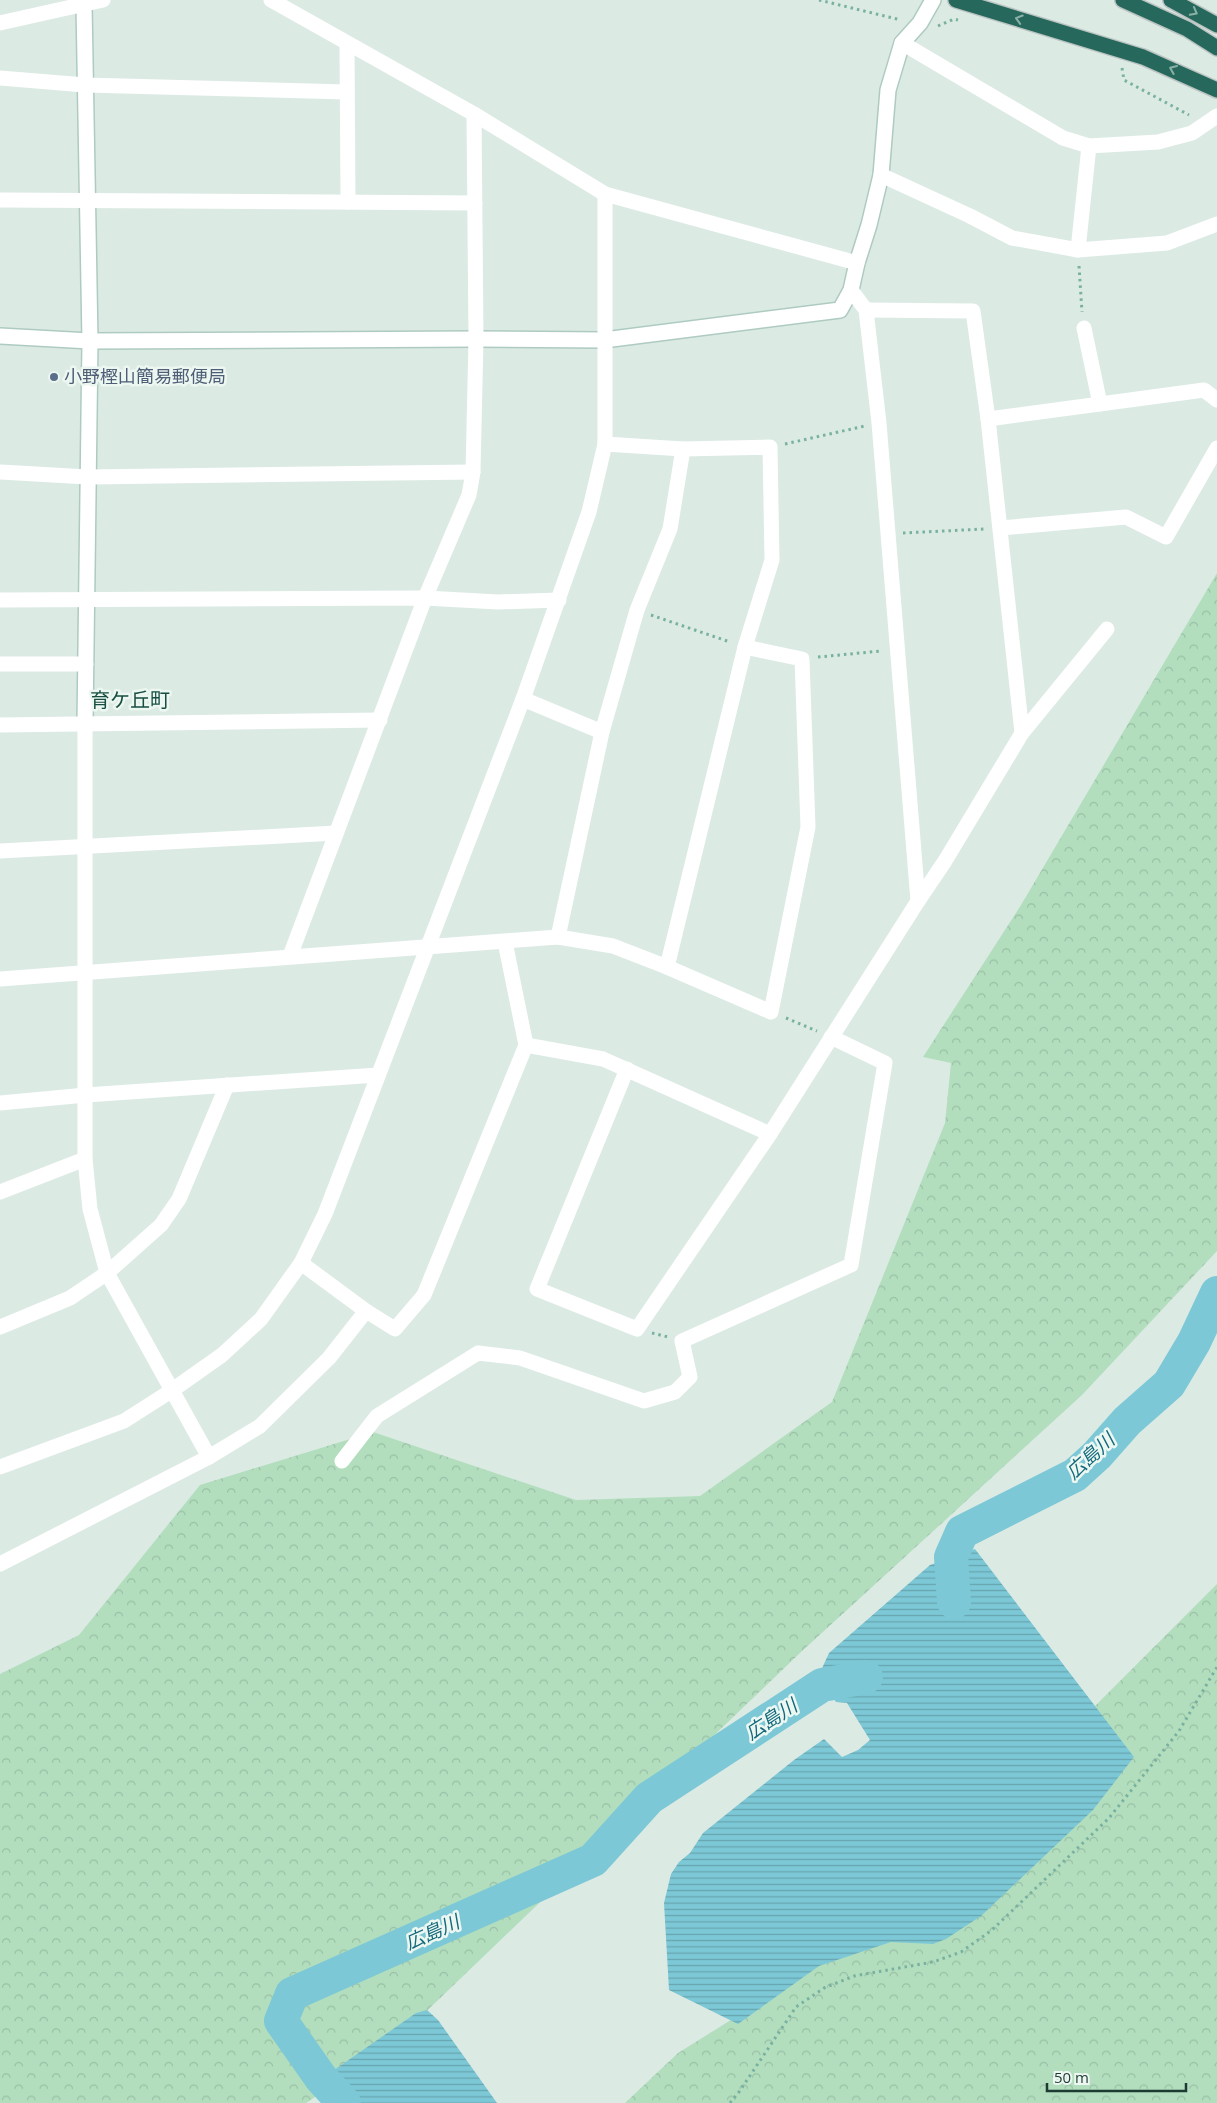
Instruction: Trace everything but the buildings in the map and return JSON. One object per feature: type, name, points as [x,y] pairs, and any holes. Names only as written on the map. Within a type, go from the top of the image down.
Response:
[{"type":"highway","points":[[956,0],[1143,57],[1217,90]]},
{"type":"highway","points":[[1123,0],[1187,29],[1217,48]]},
{"type":"highway","points":[[1171,0],[1217,25]]},
{"type":"street","points":[[0,23],[103,0]]},
{"type":"street","points":[[272,0],[474,114],[605,194],[857,263]]},
{"type":"street","points":[[0,336],[90,341],[604,340],[840,310],[851,290],[881,175],[888,90],[902,43],[920,23],[933,0]]},
{"type":"street","points":[[84,5],[90,341],[85,723],[85,1159],[90,1209],[107,1273],[171,1391],[209,1456]]},
{"type":"street","points":[[902,43],[1063,138],[1089,146],[1158,142],[1192,133],[1211,121]]},
{"type":"street","points":[[347,44],[348,202]]},
{"type":"street","points":[[0,78],[85,85],[347,92]]},
{"type":"street","points":[[290,956],[425,598],[469,495],[473,472],[476,339],[474,114]]},
{"type":"street","points":[[1078,250],[1089,146]]},
{"type":"street","points":[[881,175],[970,216],[1012,238],[1078,250],[1167,243],[1217,224]]},
{"type":"street","points":[[0,1467],[124,1421],[171,1391],[222,1355],[261,1319],[301,1263],[324,1214],[523,699],[589,512],[605,444],[605,194]]},
{"type":"street","points":[[0,200],[87,199],[475,203]]},
{"type":"street","points":[[851,290],[866,310],[879,423],[918,901]]},
{"type":"street","points":[[866,310],[973,311],[988,419],[1022,733]]},
{"type":"street","points":[[1084,328],[1100,404]]},
{"type":"street","points":[[988,419],[1204,390],[1217,400]]},
{"type":"street","points":[[605,444],[683,449],[770,447],[772,560],[745,647],[667,967]]},
{"type":"street","points":[[1000,528],[1126,517],[1166,537],[1217,448]]},
{"type":"street","points":[[558,936],[602,732],[638,610],[670,529],[683,449]]},
{"type":"street","points":[[0,472],[88,477],[473,472]]},
{"type":"street","points":[[0,600],[425,598],[498,602],[559,600]]},
{"type":"street","points":[[627,1069],[537,1289],[637,1329],[770,1134],[945,861],[1022,733],[1107,629]]},
{"type":"street","points":[[0,979],[290,956],[504,942],[558,936],[613,946],[771,1012],[808,827],[802,658],[745,647]]},
{"type":"street","points":[[0,664],[86,664]]},
{"type":"street","points":[[523,699],[602,732]]},
{"type":"street","points":[[0,725],[380,720]]},
{"type":"street","points":[[0,851],[336,833]]},
{"type":"street","points":[[301,1263],[366,1311],[395,1329],[424,1295],[526,1045],[504,942]]},
{"type":"street","points":[[342,1461],[377,1416],[478,1353],[520,1358],[644,1401],[675,1392],[690,1378],[682,1340],[851,1264],[885,1062],[831,1037]]},
{"type":"street","points":[[526,1045],[603,1059],[770,1134]]},
{"type":"street","points":[[0,1103],[86,1095],[378,1075]]},
{"type":"street","points":[[0,1327],[70,1298],[107,1273],[162,1225],[179,1198],[227,1085]]},
{"type":"street","points":[[0,1192],[85,1159]]},
{"type":"street","points":[[0,1564],[209,1456],[260,1426],[329,1358],[366,1311]]},
{"type":"path","points":[[818,0],[877,15],[937,26],[954,19],[963,21]]},
{"type":"path","points":[[1122,66],[1124,80],[1211,121]]},
{"type":"path","points":[[1078,250],[1084,328]]},
{"type":"path","points":[[770,447],[879,423]]},
{"type":"path","points":[[888,534],[1000,528]]},
{"type":"path","points":[[638,610],[745,647]]},
{"type":"path","points":[[802,658],[897,650]]},
{"type":"path","points":[[771,1012],[831,1037]]},
{"type":"path","points":[[637,1329],[682,1340]]},
{"type":"path","points":[[730,2103],[740,2092],[796,2007],[824,1988],[854,1976],[932,1962],[961,1952],[992,1930],[1109,1818],[1180,1731],[1217,1666]]},
{"type":"green space","points":[[1217,573],[1217,1251],[1082,1395],[801,1652],[387,2049],[306,2103],[0,2103],[0,1674],[79,1635],[200,1485],[373,1432],[576,1500],[700,1496],[832,1402],[945,1123],[951,1063],[923,1057],[1021,905]]},
{"type":"green space","points":[[1217,1584],[1217,2103],[625,2103],[678,2053],[843,1950],[1072,1729]]},
{"type":"water","points":[[975,1549],[1134,1757],[1093,1810],[981,1916],[946,1939],[933,1944],[891,1942],[819,1966],[738,2024],[669,1990],[664,1903],[671,1874],[679,1862],[690,1853],[703,1833],[794,1760],[824,1739],[842,1757],[858,1750],[870,1740],[847,1703],[836,1702],[818,1677],[829,1653],[930,1565]]},
{"type":"water","points":[[427,2010],[438,2020],[497,2103],[323,2103],[317,2082],[416,2013]]},
{"type":"waterway","name":"広島川","points":[[954,1602],[951,1557],[962,1532],[1075,1475],[1097,1455],[1127,1421],[1169,1384],[1194,1342],[1217,1293]]},
{"type":"waterway","name":"広島川","points":[[344,2103],[321,2078],[281,2021],[292,1994],[593,1860],[649,1798],[822,1685],[866,1677]]},
{"type":"place","name":"小野樫山簡易郵便局","points":[[54,377]]},
{"type":"district","name":"育ケ丘町","points":[[130,700]]}]
